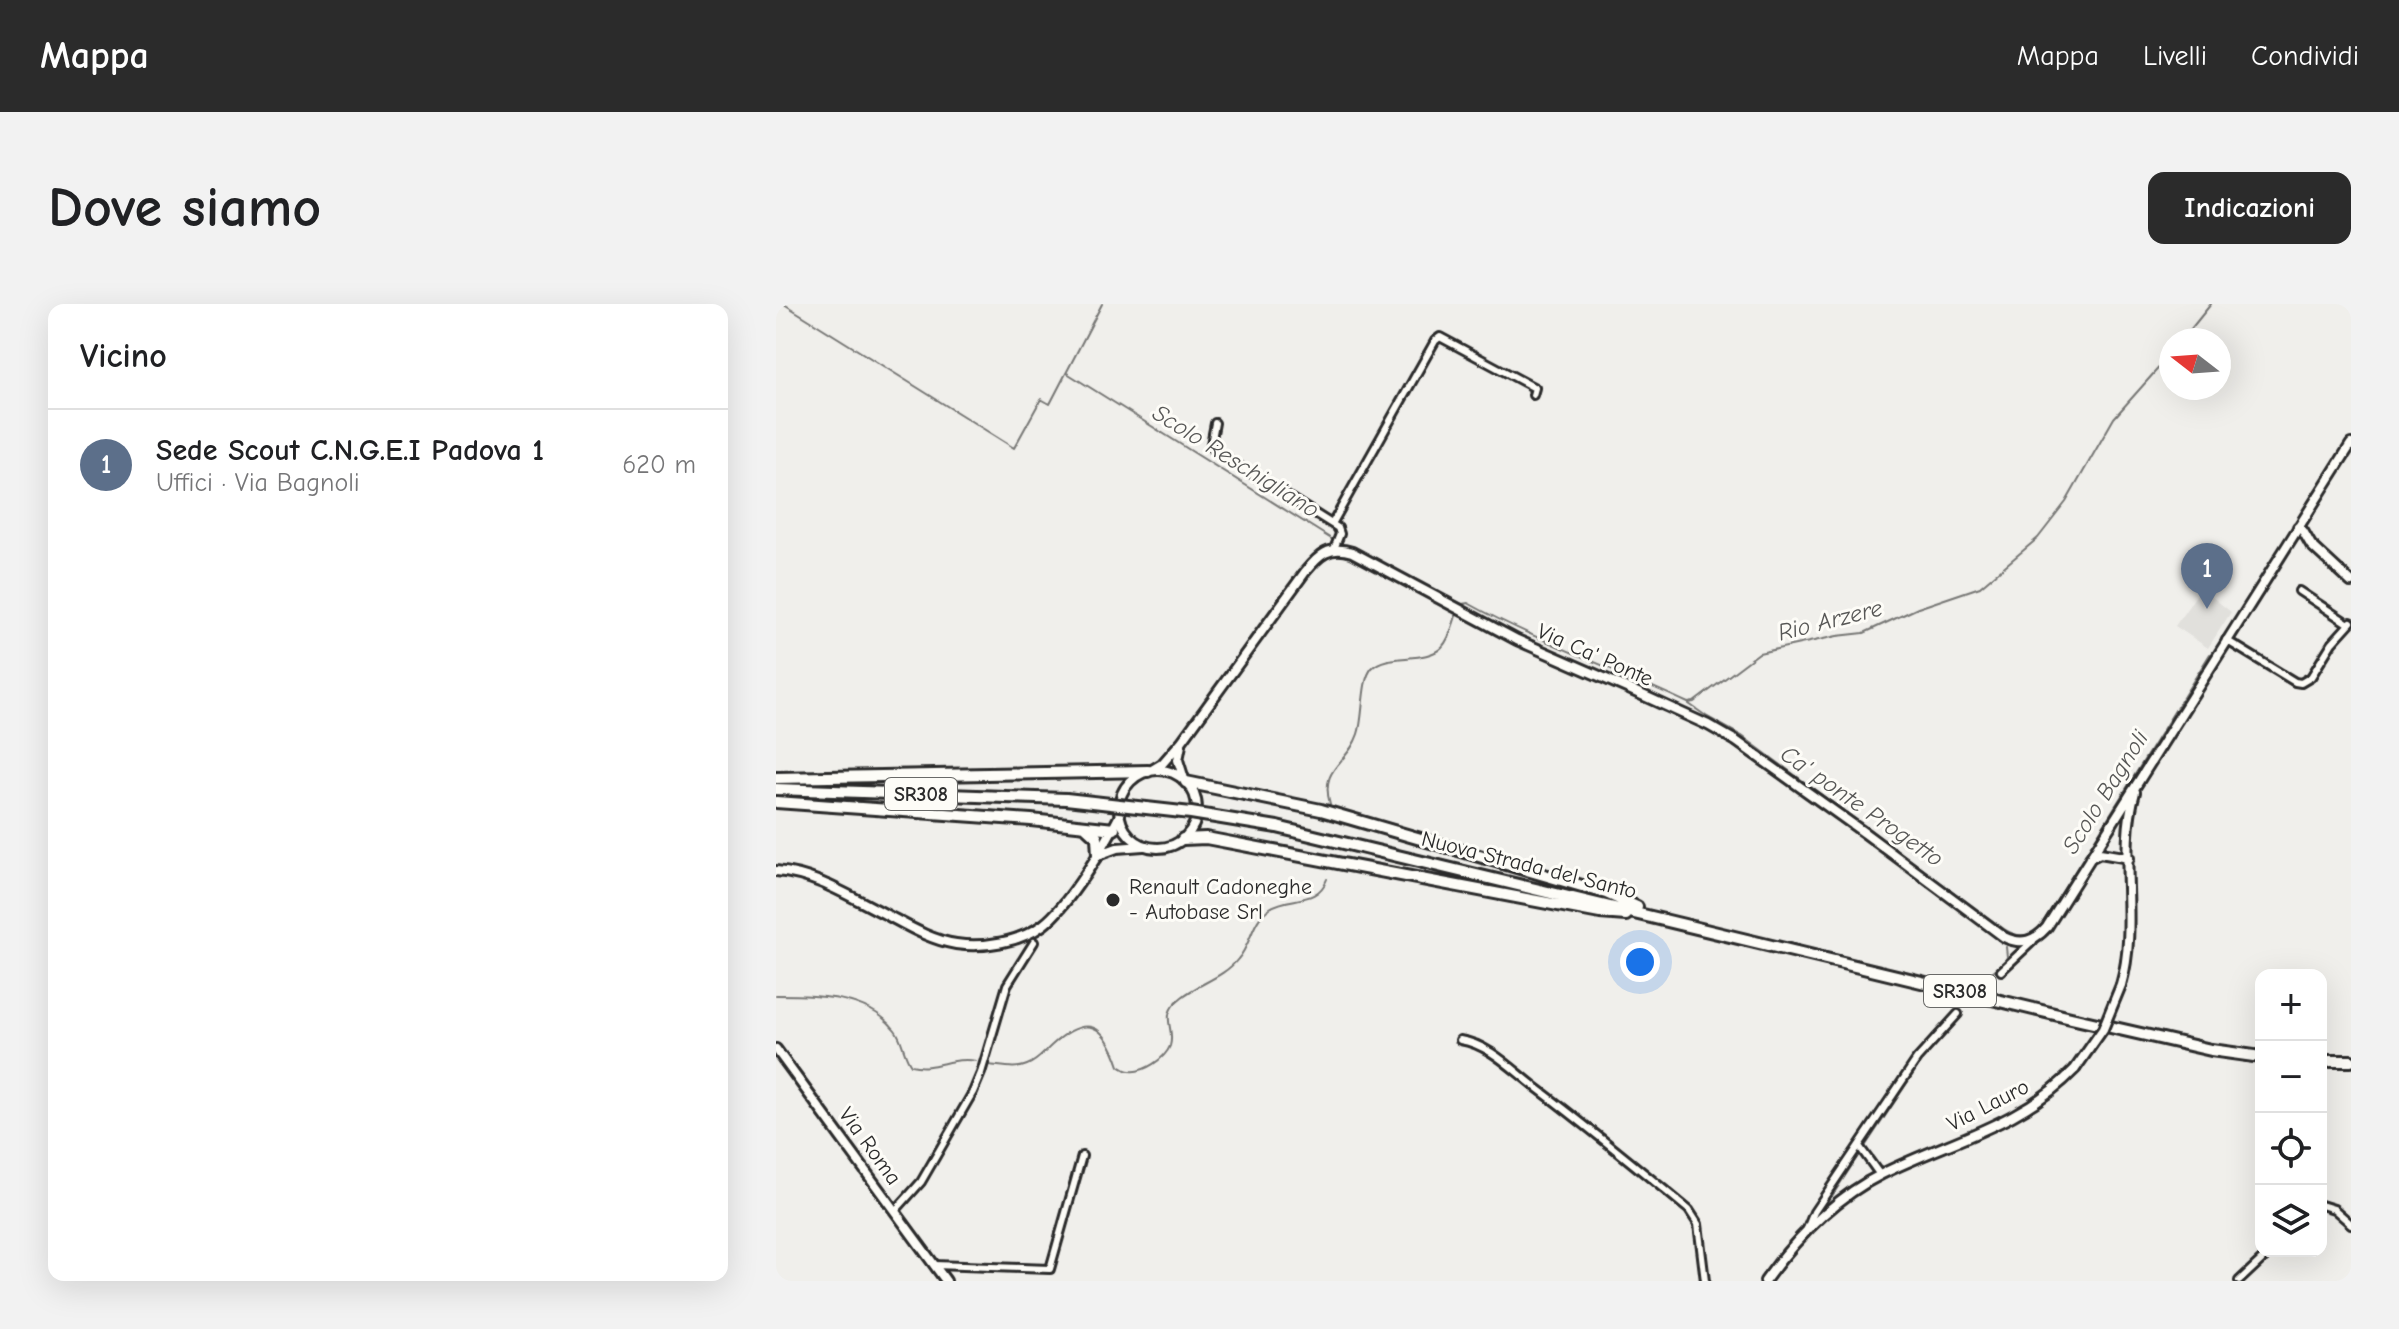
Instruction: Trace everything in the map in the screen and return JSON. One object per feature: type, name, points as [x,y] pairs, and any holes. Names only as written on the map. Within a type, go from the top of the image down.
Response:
[{"type":"highway","points":[[776,778],[1150,771]]},
{"type":"highway","points":[[1185,781],[1321,810],[1443,844],[1606,893],[1660,918]]},
{"type":"highway","name":"Nuova Strada del Santo","points":[[776,789],[1066,799],[1191,813],[1277,827],[2183,1044],[2255,1056]]},
{"type":"highway","points":[[776,802],[1114,829]]},
{"type":"highway","points":[[1084,825],[1097,837],[1098,855]]},
{"type":"highway","points":[[1183,839],[1206,838],[1600,913],[1660,918]]},
{"type":"highway","points":[[2327,1061],[2351,1061]]},
{"type":"street","points":[[1332,524],[1440,337],[1535,388],[1533,395]]},
{"type":"street","points":[[776,871],[823,883],[928,936],[956,944],[977,945],[1015,939],[1044,924],[1056,913],[1114,829],[1126,788],[1139,775],[1162,764],[1182,741],[1305,572],[1319,556],[1334,549],[1340,534],[1332,524],[1214,450],[1211,444],[1215,423]]},
{"type":"street","points":[[2001,971],[2047,927],[2351,444]]},
{"type":"street","points":[[2298,527],[2311,545],[2351,582]]},
{"type":"street","points":[[2292,537],[2311,545]]},
{"type":"street","name":"Via Ca' Ponte","points":[[1334,549],[1352,552],[1517,640],[1719,731],[2009,940]]},
{"type":"street","points":[[2226,640],[2295,682],[2301,683],[2311,677],[2332,643],[2350,623],[2299,591]]},
{"type":"street","points":[[1182,741],[1178,760],[1185,781]]},
{"type":"street","points":[[1098,855],[1117,848],[1171,845],[1183,839],[1194,824],[1197,806],[1192,789],[1169,771],[1150,771]]},
{"type":"street","name":"Via Lauro","points":[[1765,1281],[1807,1229],[1863,1185],[2009,1119],[2035,1104],[2075,1069],[2103,1029],[2121,985],[2128,946],[2130,815],[2136,787]]},
{"type":"street","points":[[1120,815],[1129,833],[1150,846]]},
{"type":"street","points":[[1114,829],[1129,833]]},
{"type":"street","points":[[2090,858],[2100,853],[2129,858]]},
{"type":"street","points":[[2009,940],[2022,942],[2035,939]]},
{"type":"street","points":[[2009,940],[2015,953],[2014,960]]},
{"type":"street","points":[[895,1211],[921,1182],[973,1092],[1007,985],[1034,942]]},
{"type":"street","name":"Via Lauro","points":[[1807,1229],[1814,1212],[1917,1059],[1958,1014]]},
{"type":"street","points":[[1460,1040],[1475,1042],[1592,1130],[1689,1210],[1698,1224],[1705,1281]]},
{"type":"street","name":"Via Roma","points":[[776,1049],[946,1281]]},
{"type":"street","points":[[1859,1146],[1880,1175]]},
{"type":"street","points":[[934,1265],[1050,1269],[1082,1156]]},
{"type":"street","points":[[2327,1207],[2351,1224]]},
{"type":"street","points":[[2239,1281],[2265,1257]]},
{"type":"shaded area","points":[[2201,588],[2231,612],[2208,648],[2175,626]]},
{"type":"waterway","points":[[784,304],[1014,448],[1041,399],[1050,404],[1102,304]]},
{"type":"waterway","name":"Rio Arzere","points":[[2192,328],[2211,304]]},
{"type":"waterway","name":"Rio Arzere","points":[[1414,581],[1688,703],[1694,702],[1759,653],[1864,633],[1918,608],[1980,587],[2038,538],[2066,502],[2114,418],[2159,367]]},
{"type":"waterway","name":"Scolo Reschigliano","points":[[1067,373],[1333,540]]},
{"type":"waterway","name":"Scolo Bagnoli","points":[[2328,489],[2351,454]]},
{"type":"waterway","name":"Rio Arzere","points":[[1330,804],[1328,782],[1358,734],[1368,674],[1372,668],[1387,660],[1435,652],[1447,640],[1457,613]]},
{"type":"waterway","name":"Ca' ponte Progetto","points":[[1689,704],[1742,736],[2004,929],[2024,935],[2042,924],[2210,654]]},
{"type":"waterway","name":"Rio Arzere","points":[[989,1065],[1027,1065],[1064,1035],[1085,1027],[1101,1032],[1108,1040],[1119,1066],[1124,1069],[1141,1070],[1153,1064],[1170,1046],[1169,1016],[1175,1004],[1232,965],[1243,953],[1259,919],[1270,908],[1310,897],[1327,879]]},
{"type":"waterway","name":"Scolo Bagnoli","points":[[1979,983],[2005,961],[2006,947]]},
{"type":"waterway","name":"Rio Arzere","points":[[776,995],[840,999],[871,1010],[895,1030],[911,1065],[976,1061]]},
{"type":"waterway","name":"Scolo Bagnoli","points":[[1864,1148],[1919,1065]]},
{"type":"waterway","name":"Scolo Bagnoli","points":[[1832,1196],[1860,1153]]},
{"type":"place","name":"Sede Scout C.N.G.E.I Padova 1","points":[[2207,609]]},
{"type":"place","name":"Renault Cadoneghe - Autobase Srl","points":[[1113,900]]}]
